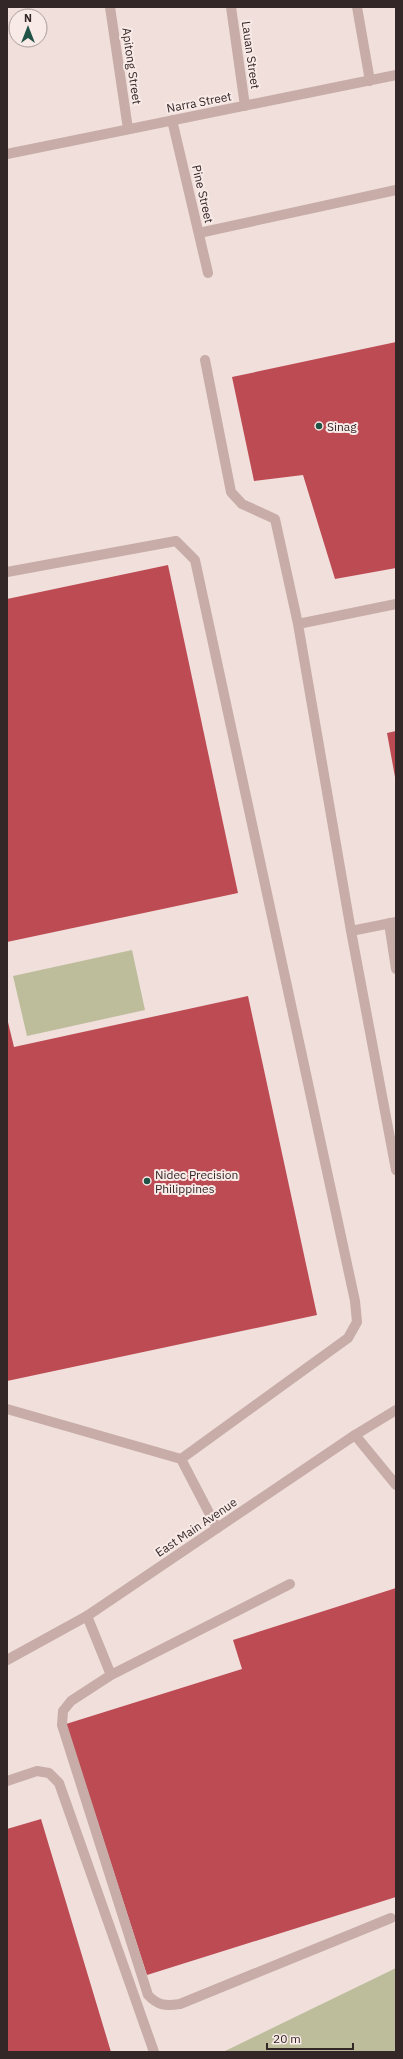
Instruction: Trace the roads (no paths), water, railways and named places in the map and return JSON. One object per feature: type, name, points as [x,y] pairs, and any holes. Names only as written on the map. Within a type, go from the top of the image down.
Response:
[{"type":"street","name":"Apitong Street","points":[[110,7],[128,129]]},
{"type":"street","name":"Lauan Street","points":[[231,7],[245,106]]},
{"type":"street","points":[[357,7],[370,80]]},
{"type":"street","name":"Narra Street","points":[[7,154],[396,75]]},
{"type":"street","name":"Pine Street","points":[[172,120],[208,273]]},
{"type":"street","points":[[199,233],[396,190]]},
{"type":"street","points":[[205,360],[231,492],[242,504],[275,519],[298,624],[351,931],[396,1170]]},
{"type":"street","points":[[7,572],[176,541],[195,560],[355,1301],[357,1322],[348,1338],[182,1459]]},
{"type":"street","points":[[298,624],[396,604]]},
{"type":"street","points":[[351,931],[393,922],[396,969]]},
{"type":"street","points":[[7,1409],[182,1459],[217,1528]]},
{"type":"street","name":"East Main Avenue","points":[[7,1660],[87,1616],[355,1434],[396,1410]]},
{"type":"street","points":[[355,1434],[396,1485]]},
{"type":"street","points":[[290,1584],[111,1675],[71,1701],[63,1711],[62,1725],[148,1995],[155,2002],[166,2006],[180,2004],[391,1918]]},
{"type":"street","points":[[87,1616],[111,1675]]},
{"type":"street","points":[[7,1781],[37,1771],[49,1773],[59,1783],[154,2052]]},
{"type":"place","name":"Sinag","points":[[319,426]]},
{"type":"place","name":"Nidec Precision Philippines","points":[[147,1181]]}]
